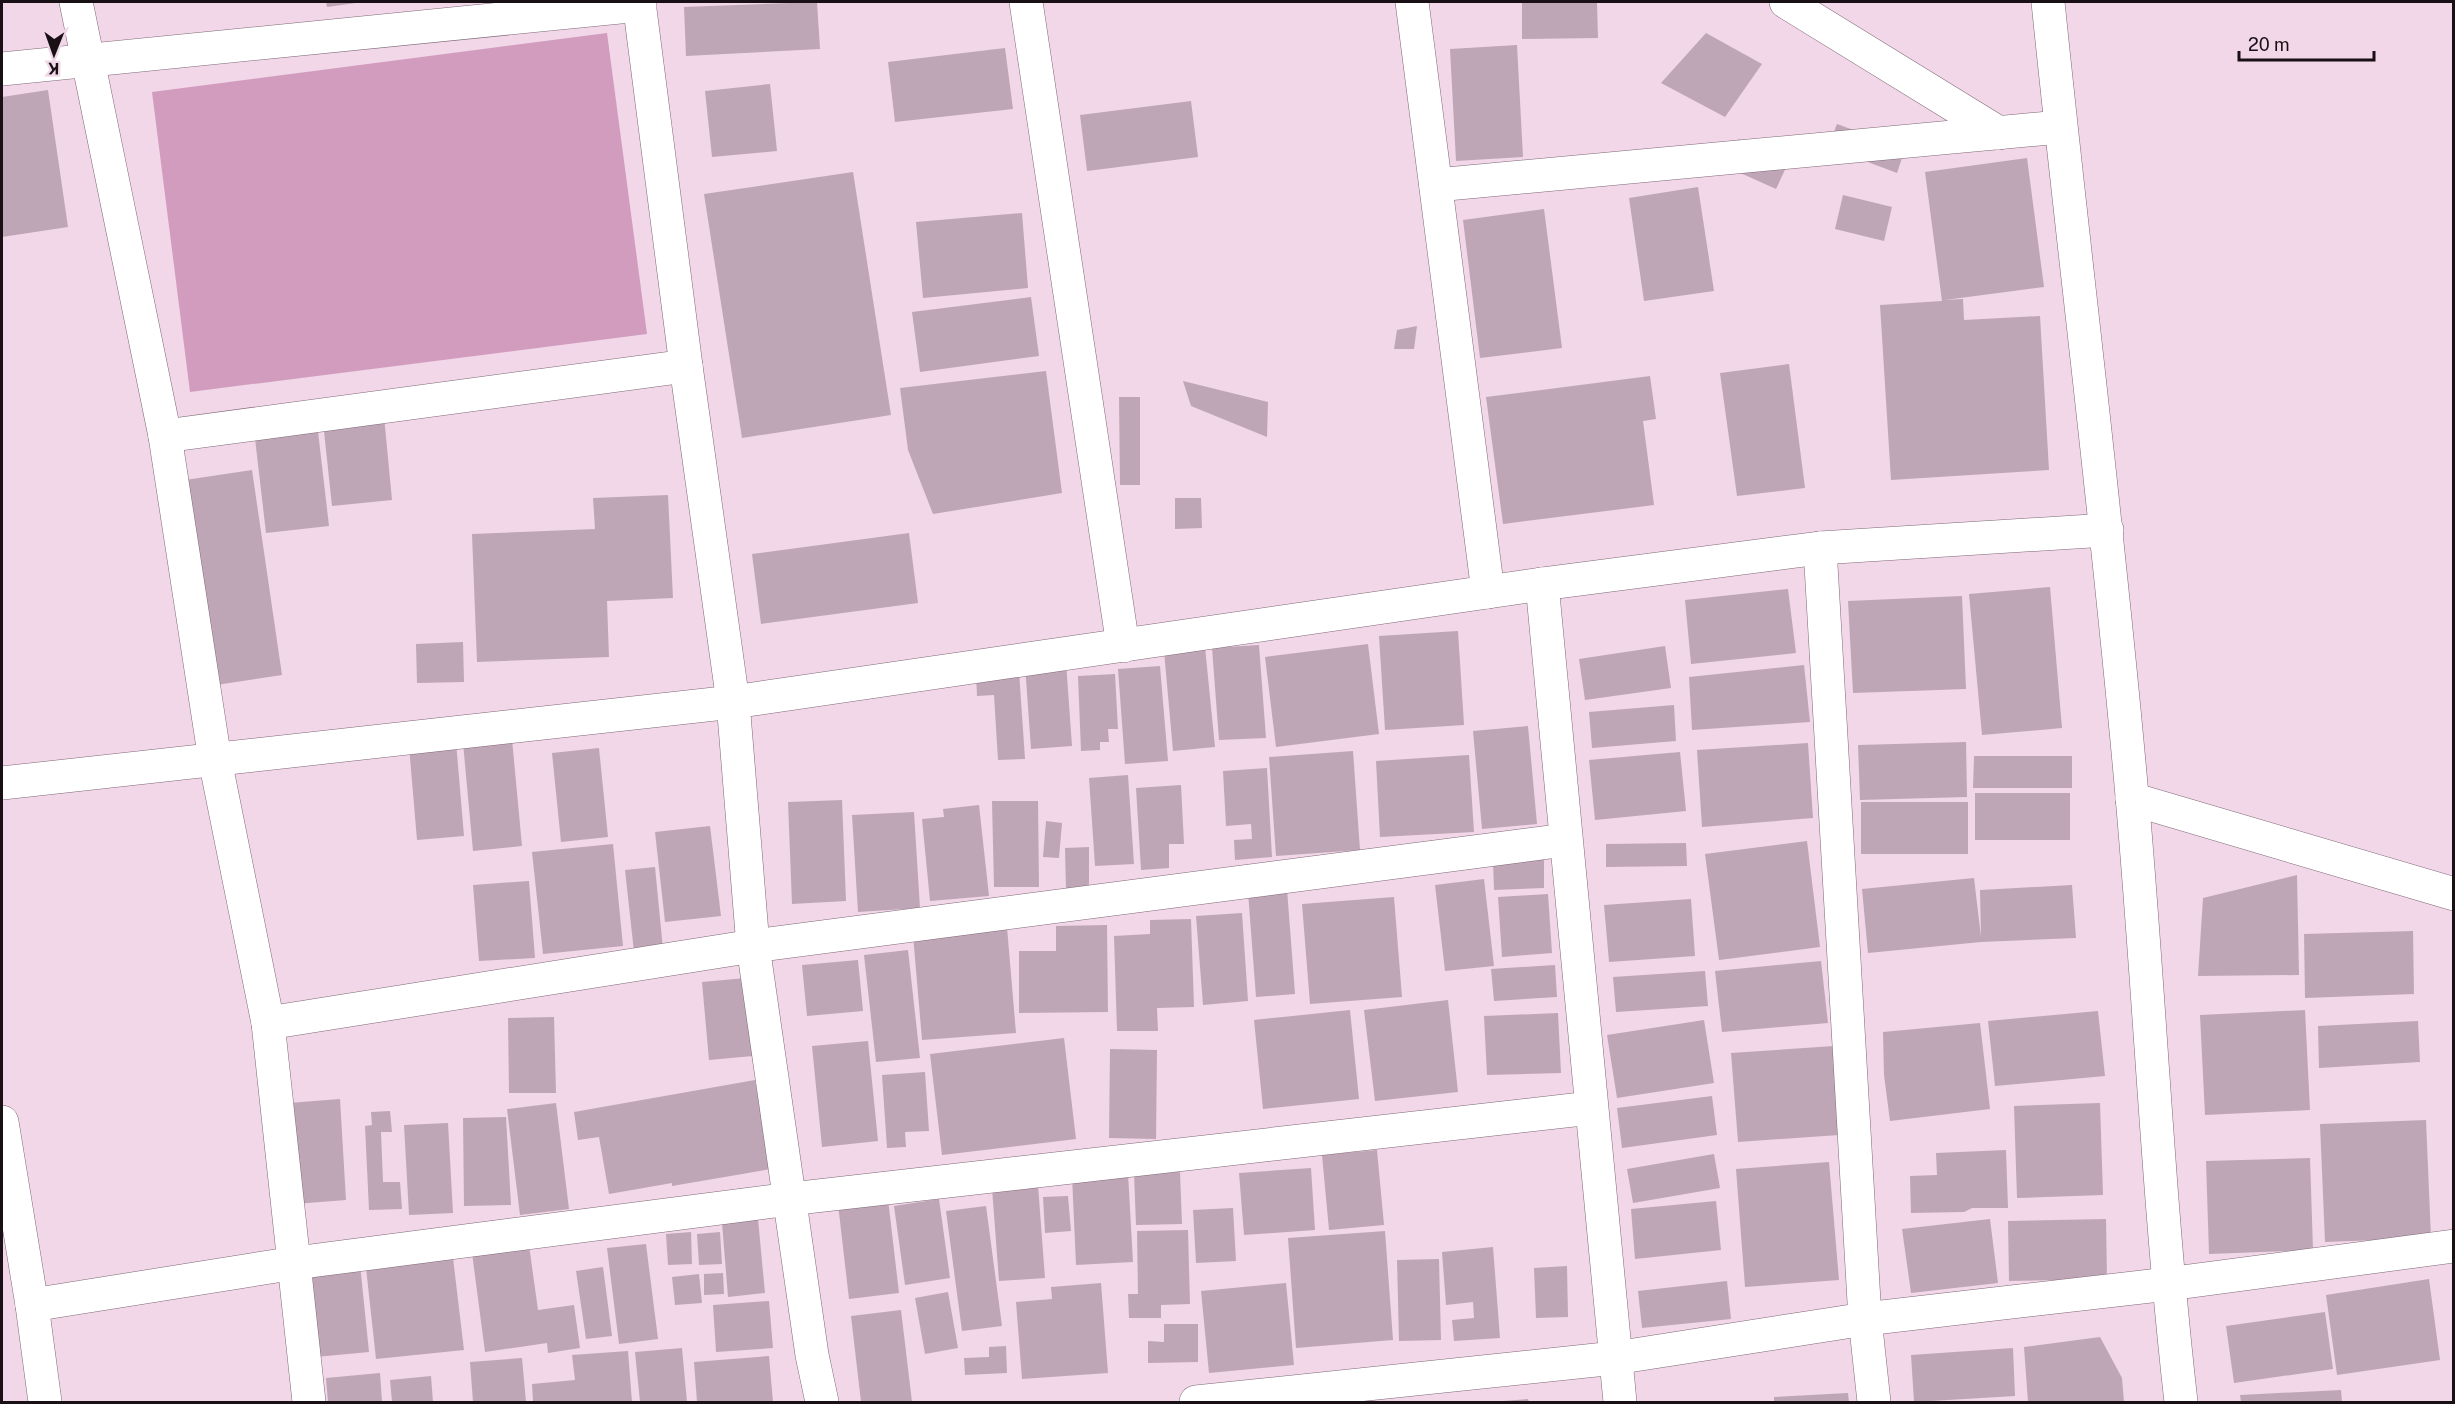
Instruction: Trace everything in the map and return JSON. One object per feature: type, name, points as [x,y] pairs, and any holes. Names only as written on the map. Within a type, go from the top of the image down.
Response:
[{"type":"street","points":[[76,2],[165,436],[215,760],[268,1023],[309,1402]]},
{"type":"street","points":[[1026,2],[1123,646]]},
{"type":"street","points":[[1412,2],[1488,592]]},
{"type":"street","points":[[1786,2],[2000,133]]},
{"type":"street","points":[[2048,2],[2060,127],[2107,530],[2132,799],[2168,1284],[2181,1402]]},
{"type":"street","points":[[2,69],[640,3],[686,366],[733,702],[753,946],[812,1355],[822,1402]]},
{"type":"street","points":[[1436,185],[2060,127]]},
{"type":"street","points":[[165,436],[686,366]]},
{"type":"street","points":[[2,783],[733,702],[1542,584],[1820,548],[2107,530]]},
{"type":"street","points":[[1820,548],[1864,1319],[1874,1402]]},
{"type":"street","points":[[1542,584],[1620,1402]]},
{"type":"street","points":[[2132,799],[2454,894]]},
{"type":"street","points":[[268,1023],[753,946],[1565,840]]},
{"type":"street","points":[[32,1305],[295,1263],[790,1199],[1591,1108]]},
{"type":"street","points":[[2,1122],[32,1305],[45,1402]]},
{"type":"street","points":[[1196,1402],[1615,1358],[1864,1319],[2168,1284],[2454,1246]]},
{"type":"shaded area","points":[[607,33],[647,334],[190,392],[152,92]]},
{"type":"building","points":[[326,2],[356,2],[356,3],[327,7]]},
{"type":"building","points":[[817,2],[820,49],[686,56],[684,7]]},
{"type":"building","points":[[1522,2],[1597,2],[1598,38],[1522,39]]},
{"type":"building","points":[[1706,33],[1762,64],[1725,117],[1661,83]]},
{"type":"building","points":[[1517,45],[1523,157],[1456,161],[1450,49]]},
{"type":"building","points":[[1005,48],[1013,109],[895,122],[888,62]]},
{"type":"building","points":[[770,84],[777,151],[712,157],[705,91]]},
{"type":"building","points":[[48,90],[68,227],[2,237],[2,97]]},
{"type":"building","points":[[1191,101],[1198,157],[1087,171],[1080,115]]},
{"type":"building","points":[[1837,124],[1905,149],[1897,173],[1828,147]]},
{"type":"building","points":[[1738,139],[1789,161],[1776,189],[1725,166]]},
{"type":"building","points":[[2027,158],[2044,287],[1945,300],[1963,299],[1964,320],[2040,316],[2049,470],[1891,480],[1880,305],[1942,301],[1925,172]]},
{"type":"building","points":[[853,172],[891,415],[742,438],[704,194]]},
{"type":"building","points":[[1698,187],[1714,291],[1644,301],[1629,198]]},
{"type":"building","points":[[1843,195],[1892,207],[1884,241],[1835,229]]},
{"type":"building","points":[[1544,209],[1562,348],[1480,358],[1463,220]]},
{"type":"building","points":[[1022,213],[1028,288],[923,298],[916,222]]},
{"type":"building","points":[[1031,297],[1039,356],[920,372],[912,312]]},
{"type":"building","points":[[1417,326],[1414,349],[1394,349],[1397,330]]},
{"type":"building","points":[[1789,364],[1805,488],[1737,496],[1720,373]]},
{"type":"building","points":[[1046,371],[1062,493],[933,514],[908,450],[900,388]]},
{"type":"building","points":[[1650,376],[1656,419],[1643,421],[1654,505],[1503,524],[1486,397]]},
{"type":"building","points":[[1183,381],[1268,402],[1267,437],[1191,406]]},
{"type":"building","points":[[1119,397],[1140,397],[1140,485],[1120,485]]},
{"type":"building","points":[[384,416],[392,500],[332,506],[323,422]]},
{"type":"building","points":[[317,423],[329,526],[266,533],[254,430]]},
{"type":"building","points":[[252,470],[282,675],[216,685],[185,480]]},
{"type":"building","points":[[668,495],[673,598],[607,601],[609,657],[477,662],[472,534],[595,529],[593,498]]},
{"type":"building","points":[[1175,498],[1201,498],[1202,528],[1175,529]]},
{"type":"building","points":[[909,533],[918,603],[761,624],[752,554]]},
{"type":"building","points":[[2050,587],[2062,728],[1982,735],[1969,594]]},
{"type":"building","points":[[1788,589],[1796,653],[1691,664],[1685,600]]},
{"type":"building","points":[[1962,596],[1966,689],[1853,693],[1848,601]]},
{"type":"building","points":[[1458,631],[1464,725],[1385,730],[1379,636]]},
{"type":"building","points":[[463,642],[464,682],[417,683],[416,644]]},
{"type":"building","points":[[1368,644],[1379,734],[1276,747],[1265,657]]},
{"type":"building","points":[[1259,645],[1266,738],[1219,740],[1212,648]]},
{"type":"building","points":[[1665,646],[1671,688],[1585,700],[1579,659]]},
{"type":"building","points":[[1205,647],[1215,747],[1173,751],[1164,651]]},
{"type":"building","points":[[1066,662],[1072,746],[1031,749],[1025,665]]},
{"type":"building","points":[[1804,665],[1810,722],[1692,730],[1689,677]]},
{"type":"building","points":[[1160,666],[1168,761],[1125,764],[1118,669]]},
{"type":"building","points":[[1019,671],[1025,759],[998,760],[994,695],[977,696],[976,673]]},
{"type":"building","points":[[1115,674],[1118,729],[1108,729],[1109,742],[1100,742],[1100,750],[1081,751],[1078,676]]},
{"type":"building","points":[[1674,705],[1676,741],[1592,748],[1589,712]]},
{"type":"building","points":[[1528,726],[1537,824],[1482,829],[1473,731]]},
{"type":"building","points":[[512,739],[522,846],[473,851],[463,743]]},
{"type":"building","points":[[456,742],[464,836],[417,840],[409,746]]},
{"type":"building","points":[[1966,742],[1967,797],[1860,800],[1858,745]]},
{"type":"building","points":[[1808,743],[1813,818],[1702,827],[1697,750]]},
{"type":"building","points":[[599,748],[608,837],[561,842],[552,753]]},
{"type":"building","points":[[1353,751],[1360,850],[1276,856],[1269,757]]},
{"type":"building","points":[[1680,752],[1686,811],[1595,820],[1589,760]]},
{"type":"building","points":[[1469,755],[1474,832],[1380,837],[1376,761]]},
{"type":"building","points":[[1974,756],[2072,756],[2072,788],[1973,788]]},
{"type":"building","points":[[1267,768],[1272,857],[1235,860],[1234,840],[1252,839],[1251,824],[1226,826],[1223,771]]},
{"type":"building","points":[[1128,775],[1134,864],[1095,866],[1089,778]]},
{"type":"building","points":[[1181,785],[1184,844],[1169,844],[1169,868],[1141,870],[1136,788]]},
{"type":"building","points":[[1975,793],[2070,793],[2070,840],[1975,840]]},
{"type":"building","points":[[842,800],[846,901],[792,904],[788,802]]},
{"type":"building","points":[[992,801],[1038,801],[1039,887],[994,887]]},
{"type":"building","points":[[1861,802],[1968,802],[1968,854],[1861,854]]},
{"type":"building","points":[[979,805],[989,896],[930,901],[922,819],[944,817],[943,809]]},
{"type":"building","points":[[914,812],[920,908],[858,912],[852,815]]},
{"type":"building","points":[[1046,821],[1062,823],[1059,858],[1043,857]]},
{"type":"building","points":[[710,826],[721,916],[665,922],[655,832]]},
{"type":"building","points":[[1807,841],[1820,947],[1719,960],[1705,854]]},
{"type":"building","points":[[1686,843],[1687,866],[1606,867],[1606,844]]},
{"type":"building","points":[[613,844],[623,946],[543,954],[532,852]]},
{"type":"building","points":[[1089,847],[1089,891],[1066,891],[1065,848]]},
{"type":"building","points":[[1544,857],[1544,888],[1494,890],[1493,860]]},
{"type":"building","points":[[655,867],[663,949],[634,952],[625,870]]},
{"type":"building","points":[[2297,875],[2299,975],[2198,976],[2203,898]]},
{"type":"building","points":[[1974,878],[1981,937],[1980,890],[2072,885],[2076,938],[1981,942],[1868,953],[1862,889]]},
{"type":"building","points":[[1484,879],[1494,966],[1445,971],[1435,885]]},
{"type":"building","points":[[529,881],[535,958],[479,961],[473,885]]},
{"type":"building","points":[[1287,889],[1295,994],[1256,997],[1248,892]]},
{"type":"building","points":[[1548,894],[1552,953],[1502,957],[1498,897]]},
{"type":"building","points":[[1394,897],[1402,997],[1310,1004],[1302,904]]},
{"type":"building","points":[[1691,899],[1695,956],[1609,962],[1604,905]]},
{"type":"building","points":[[1242,913],[1248,1001],[1203,1005],[1196,916]]},
{"type":"building","points":[[1191,919],[1194,1007],[1157,1008],[1158,1031],[1117,1031],[1114,936],[1150,934],[1150,920]]},
{"type":"building","points":[[1107,925],[1108,1012],[1019,1013],[1019,951],[1056,951],[1056,926]]},
{"type":"building","points":[[1007,927],[1016,1033],[922,1040],[913,935]]},
{"type":"building","points":[[2413,931],[2414,994],[2305,998],[2304,934]]},
{"type":"building","points":[[908,950],[920,1058],[876,1062],[864,955]]},
{"type":"building","points":[[858,960],[863,1011],[807,1016],[802,965]]},
{"type":"building","points":[[1821,961],[1828,1023],[1722,1032],[1715,971]]},
{"type":"building","points":[[1555,965],[1557,997],[1494,1001],[1491,969]]},
{"type":"building","points":[[1705,971],[1708,1006],[1616,1012],[1613,977]]},
{"type":"building","points":[[746,978],[753,1056],[709,1060],[702,982]]},
{"type":"building","points":[[1448,1000],[1458,1092],[1375,1101],[1364,1010]]},
{"type":"building","points":[[1350,1010],[1359,1099],[1263,1109],[1254,1020]]},
{"type":"building","points":[[2305,1010],[2310,1110],[2205,1115],[2200,1015]]},
{"type":"building","points":[[2098,1011],[2105,1076],[1995,1086],[1988,1021]]},
{"type":"building","points":[[1558,1013],[1561,1073],[1487,1075],[1484,1016]]},
{"type":"building","points":[[554,1017],[556,1093],[509,1093],[508,1018]]},
{"type":"building","points":[[1704,1020],[1714,1083],[1617,1098],[1607,1035]]},
{"type":"building","points":[[2418,1021],[2420,1062],[2319,1068],[2318,1026]]},
{"type":"building","points":[[1980,1023],[1990,1109],[1890,1121],[1884,1075],[1883,1032]]},
{"type":"building","points":[[1064,1038],[1076,1139],[942,1155],[930,1054]]},
{"type":"building","points":[[868,1041],[878,1141],[822,1147],[812,1046]]},
{"type":"building","points":[[1834,1046],[1839,1135],[1738,1142],[1731,1053]]},
{"type":"building","points":[[1110,1049],[1157,1050],[1156,1139],[1109,1138]]},
{"type":"building","points":[[925,1072],[929,1131],[905,1132],[906,1147],[887,1148],[882,1075]]},
{"type":"building","points":[[755,1080],[771,1169],[609,1194],[599,1137],[578,1140],[574,1112]]},
{"type":"building","points":[[1712,1096],[1717,1135],[1622,1148],[1617,1108]]},
{"type":"building","points":[[340,1099],[346,1200],[295,1204],[289,1103]]},
{"type":"building","points":[[556,1103],[569,1209],[520,1215],[507,1109]]},
{"type":"building","points":[[2100,1103],[2103,1195],[2017,1198],[2014,1106]]},
{"type":"building","points":[[390,1111],[392,1132],[381,1132],[383,1182],[400,1182],[402,1209],[369,1210],[365,1126],[372,1125],[371,1112]]},
{"type":"building","points":[[506,1117],[511,1205],[464,1206],[463,1118]]},
{"type":"building","points":[[2426,1120],[2431,1238],[2325,1242],[2320,1124]]},
{"type":"building","points":[[448,1123],[453,1213],[409,1215],[404,1125]]},
{"type":"building","points":[[1377,1150],[1384,1225],[1329,1230],[1322,1155]]},
{"type":"building","points":[[2006,1150],[2008,1208],[1972,1208],[1964,1212],[1911,1213],[1910,1176],[1937,1175],[1936,1153]]},
{"type":"building","points":[[1714,1154],[1720,1188],[1633,1203],[1627,1169]]},
{"type":"building","points":[[2310,1158],[2313,1250],[2209,1254],[2206,1161]]},
{"type":"building","points":[[1829,1162],[1839,1280],[1745,1287],[1736,1169]]},
{"type":"building","points":[[1311,1168],[1315,1230],[1244,1235],[1239,1173]]},
{"type":"building","points":[[1180,1172],[1182,1224],[1136,1225],[1134,1173]]},
{"type":"building","points":[[1128,1173],[1133,1262],[1076,1265],[1072,1176]]},
{"type":"building","points":[[1038,1185],[1045,1278],[999,1281],[992,1188]]},
{"type":"building","points":[[1068,1196],[1071,1231],[1045,1233],[1043,1197]]},
{"type":"building","points":[[888,1199],[899,1293],[849,1299],[838,1204]]},
{"type":"building","points":[[939,1199],[950,1278],[905,1285],[894,1206]]},
{"type":"building","points":[[1716,1201],[1721,1250],[1635,1259],[1631,1209]]},
{"type":"building","points":[[986,1206],[1002,1326],[962,1331],[946,1211]]},
{"type":"building","points":[[1233,1208],[1236,1261],[1196,1263],[1193,1210]]},
{"type":"building","points":[[758,1219],[765,1293],[728,1297],[722,1223]]},
{"type":"building","points":[[1990,1219],[1998,1283],[1911,1293],[1902,1229]]},
{"type":"building","points":[[2106,1219],[2107,1279],[2009,1281],[2008,1221]]},
{"type":"building","points":[[1188,1230],[1190,1304],[1161,1305],[1161,1318],[1129,1318],[1128,1294],[1138,1294],[1137,1231]]},
{"type":"building","points":[[1385,1231],[1393,1340],[1296,1348],[1288,1238]]},
{"type":"building","points":[[691,1232],[692,1264],[668,1265],[666,1234]]},
{"type":"building","points":[[720,1232],[722,1264],[699,1265],[697,1234]]},
{"type":"building","points":[[646,1244],[658,1339],[619,1344],[607,1248]]},
{"type":"building","points":[[529,1245],[538,1310],[574,1305],[580,1348],[548,1353],[547,1343],[485,1352],[472,1253]]},
{"type":"building","points":[[1493,1247],[1500,1338],[1454,1341],[1452,1320],[1474,1318],[1473,1302],[1446,1305],[1442,1252]]},
{"type":"building","points":[[453,1258],[464,1350],[376,1359],[366,1268]]},
{"type":"building","points":[[1439,1259],[1441,1340],[1399,1341],[1397,1260]]},
{"type":"building","points":[[360,1264],[369,1352],[316,1357],[307,1269]]},
{"type":"building","points":[[1567,1266],[1568,1317],[1536,1318],[1534,1268]]},
{"type":"building","points":[[603,1267],[612,1336],[586,1339],[576,1271]]},
{"type":"building","points":[[723,1273],[724,1294],[704,1295],[704,1274]]},
{"type":"building","points":[[699,1274],[702,1303],[675,1305],[672,1277]]},
{"type":"building","points":[[2429,1279],[2440,1360],[2337,1375],[2326,1295]]},
{"type":"building","points":[[1727,1281],[1731,1319],[1642,1328],[1638,1291]]},
{"type":"building","points":[[1101,1283],[1108,1373],[1022,1379],[1016,1302],[1052,1299],[1051,1287]]},
{"type":"building","points":[[1286,1283],[1294,1365],[1209,1373],[1201,1291]]},
{"type":"building","points":[[948,1292],[958,1348],[925,1354],[915,1298]]},
{"type":"building","points":[[769,1301],[773,1348],[716,1352],[713,1305]]},
{"type":"building","points":[[901,1310],[912,1402],[861,1402],[851,1316]]},
{"type":"building","points":[[2325,1312],[2333,1369],[2234,1383],[2226,1326]]},
{"type":"building","points":[[1164,1324],[1198,1324],[1198,1362],[1148,1363],[1148,1341],[1164,1342]]},
{"type":"building","points":[[2100,1337],[2122,1378],[2124,1402],[2028,1402],[2024,1347]]},
{"type":"building","points":[[1006,1346],[1007,1373],[965,1375],[964,1358],[989,1357],[989,1347]]},
{"type":"building","points":[[682,1348],[687,1402],[640,1402],[635,1352]]},
{"type":"building","points":[[2013,1348],[2015,1396],[1914,1402],[1911,1355]]},
{"type":"building","points":[[628,1351],[632,1402],[533,1402],[532,1384],[575,1380],[572,1355]]},
{"type":"building","points":[[769,1356],[773,1402],[697,1402],[694,1362]]},
{"type":"building","points":[[522,1358],[526,1402],[473,1402],[470,1362]]},
{"type":"building","points":[[380,1373],[382,1402],[328,1402],[326,1378]]},
{"type":"building","points":[[431,1376],[433,1402],[392,1402],[390,1380]]},
{"type":"building","points":[[2341,1390],[2342,1402],[2241,1402],[2240,1395]]},
{"type":"building","points":[[1848,1393],[1849,1402],[1774,1402],[1774,1397]]},
{"type":"building","points":[[1528,1399],[1529,1402],[1503,1402],[1503,1401]]}]
